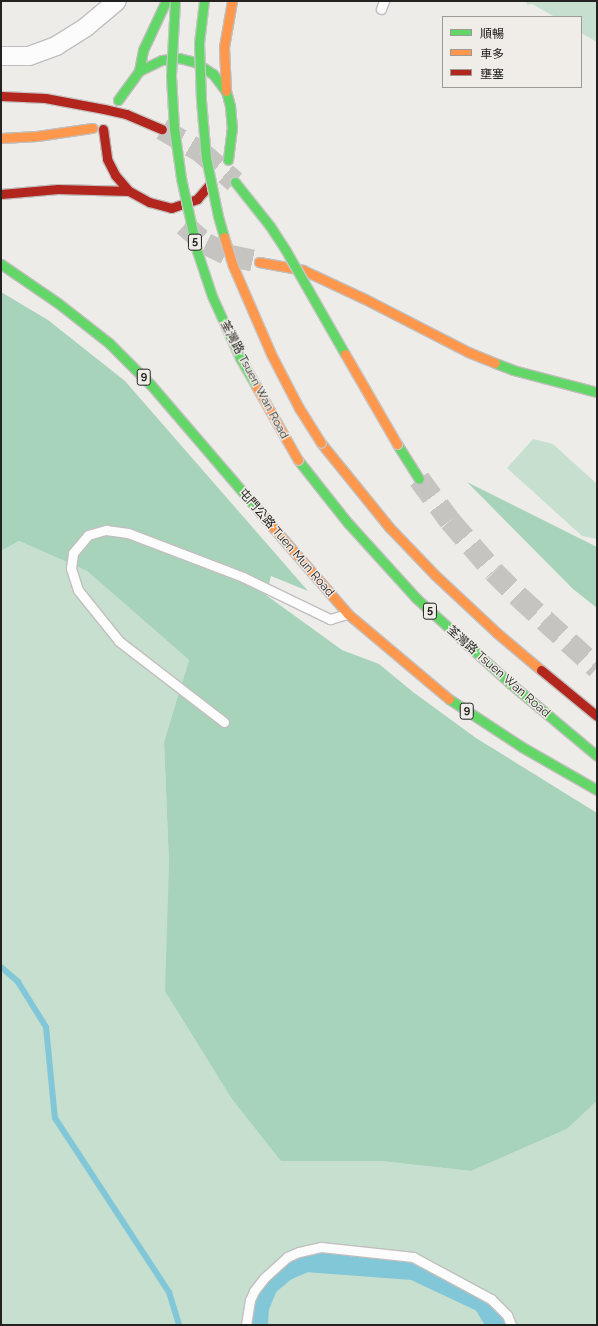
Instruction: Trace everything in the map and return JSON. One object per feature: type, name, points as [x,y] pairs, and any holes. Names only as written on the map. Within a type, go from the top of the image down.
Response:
[{"type":"main road","points":[[140,71],[143,50],[166,1]]},
{"type":"main road","name":"荃灣路 Tsuen Wan Road","points":[[175,1],[171,76],[174,128],[182,184],[197,251],[212,296],[237,351],[280,433],[298,460],[348,523],[416,598],[528,699],[597,756]]},
{"type":"main road","name":"5","points":[[204,1],[199,43],[200,100],[206,158],[218,216],[233,266],[271,354],[299,408],[321,443],[384,521],[435,575],[497,634],[597,716]]},
{"type":"main road","points":[[228,160],[232,127],[230,106],[226,91],[224,47],[232,1]]},
{"type":"main road","points":[[118,100],[140,71],[162,60],[178,58],[195,62],[213,74],[226,91]]},
{"type":"main road","points":[[1,96],[45,98],[104,109],[126,114],[162,129]]},
{"type":"main road","points":[[1,138],[43,135],[92,128]]},
{"type":"main road","points":[[103,129],[106,159],[115,175],[129,191],[149,202],[172,208],[197,199],[210,184]]},
{"type":"main road","points":[[235,182],[270,226],[285,249],[397,444],[419,479]]},
{"type":"main road","points":[[1,194],[58,189],[129,191]]},
{"type":"main road","points":[[259,262],[303,270],[365,299],[468,352],[506,367],[597,392]]},
{"type":"main road","name":"屯門公路 Tuen Mun Road","points":[[1,264],[58,303],[109,343],[152,385],[288,548],[348,614],[408,667],[445,696],[522,747],[597,790]]},
{"type":"street","points":[[1,56],[28,56],[56,46],[86,27],[117,1]]},
{"type":"lane","points":[[224,722],[119,641],[78,590],[71,568],[73,553],[88,535],[106,530],[128,532],[243,577],[330,619],[348,614]]},
{"type":"lane","points":[[246,1325],[250,1300],[254,1291],[264,1278],[287,1257],[299,1252],[321,1247],[413,1257],[490,1299],[507,1315],[511,1325]]},
{"type":"green space","points":[[526,1],[597,1],[597,42],[582,34],[582,16],[553,16],[532,4],[527,5]]},
{"type":"green space","points":[[1,292],[48,320],[125,381],[308,591],[271,576],[266,595],[342,650],[379,664],[413,692],[476,738],[597,813],[597,1101],[567,1129],[471,1171],[380,1161],[281,1161],[232,1099],[165,991],[169,864],[164,742],[189,660],[87,571],[19,541],[1,551]]},
{"type":"green space","points":[[533,439],[553,444],[597,484],[597,539],[582,536],[507,468]]},
{"type":"green space","points":[[467,482],[597,547],[597,608],[573,589]]},
{"type":"green space","points":[[19,541],[87,571],[189,660],[164,742],[169,864],[380,1161],[471,1171],[567,1129],[597,1101],[597,1325],[1,1325],[1,551]]},
{"type":"waterway","points":[[1,967],[18,982],[46,1027],[55,1118],[169,1292],[179,1325]]},
{"type":"waterway","points":[[257,1325],[258,1307],[267,1285],[285,1270],[305,1261],[413,1269],[483,1302],[497,1325]]},
{"type":"tunnel","points":[[162,129],[201,152],[235,182]]},
{"type":"tunnel","points":[[184,225],[206,244],[231,256],[259,262]]},
{"type":"tunnel","points":[[419,479],[450,521],[494,572],[520,598],[597,668]]},
{"type":"traffic: fast","points":[[139,71],[143,50],[166,1]]},
{"type":"traffic: fast","points":[[175,1],[171,76],[174,128],[181,178],[197,251],[212,296],[240,358],[256,386]]},
{"type":"traffic: fast","points":[[204,1],[199,43],[201,100],[206,158],[224,237]]},
{"type":"traffic: fast","points":[[118,100],[139,71],[162,60],[179,58],[195,62],[213,74],[226,91],[230,106],[232,127],[228,160]]},
{"type":"traffic: fast","points":[[235,182],[270,226],[285,249],[345,354]]},
{"type":"traffic: fast","points":[[1,264],[58,303],[109,343],[151,385],[264,517]]},
{"type":"traffic: fast","points":[[495,363],[513,370],[597,392]]},
{"type":"traffic: fast","points":[[397,444],[419,479]]},
{"type":"traffic: fast","points":[[298,460],[348,523],[416,598],[511,684],[597,756]]},
{"type":"traffic: fast","points":[[449,699],[522,747],[597,790]]},
{"type":"traffic: slow","points":[[226,91],[224,47],[232,1]]},
{"type":"traffic: slow","points":[[1,138],[37,136],[92,128]]},
{"type":"traffic: slow","points":[[224,237],[233,266],[271,354],[299,408],[321,443]]},
{"type":"traffic: slow","points":[[259,262],[303,270],[365,299],[468,352],[495,363]]},
{"type":"traffic: slow","points":[[345,354],[397,444]]},
{"type":"traffic: slow","points":[[256,386],[298,460]]},
{"type":"traffic: slow","points":[[321,443],[389,527],[435,575],[497,633],[541,670]]},
{"type":"traffic: slow","points":[[264,517],[348,614],[449,699]]},
{"type":"traffic: jam","points":[[1,96],[45,98],[104,109],[126,114],[162,129]]},
{"type":"traffic: jam","points":[[103,129],[107,159],[115,175],[129,191],[149,202],[171,208],[197,199],[210,184]]},
{"type":"traffic: jam","points":[[1,194],[58,189],[129,191]]},
{"type":"traffic: jam","points":[[541,670],[597,716]]}]
